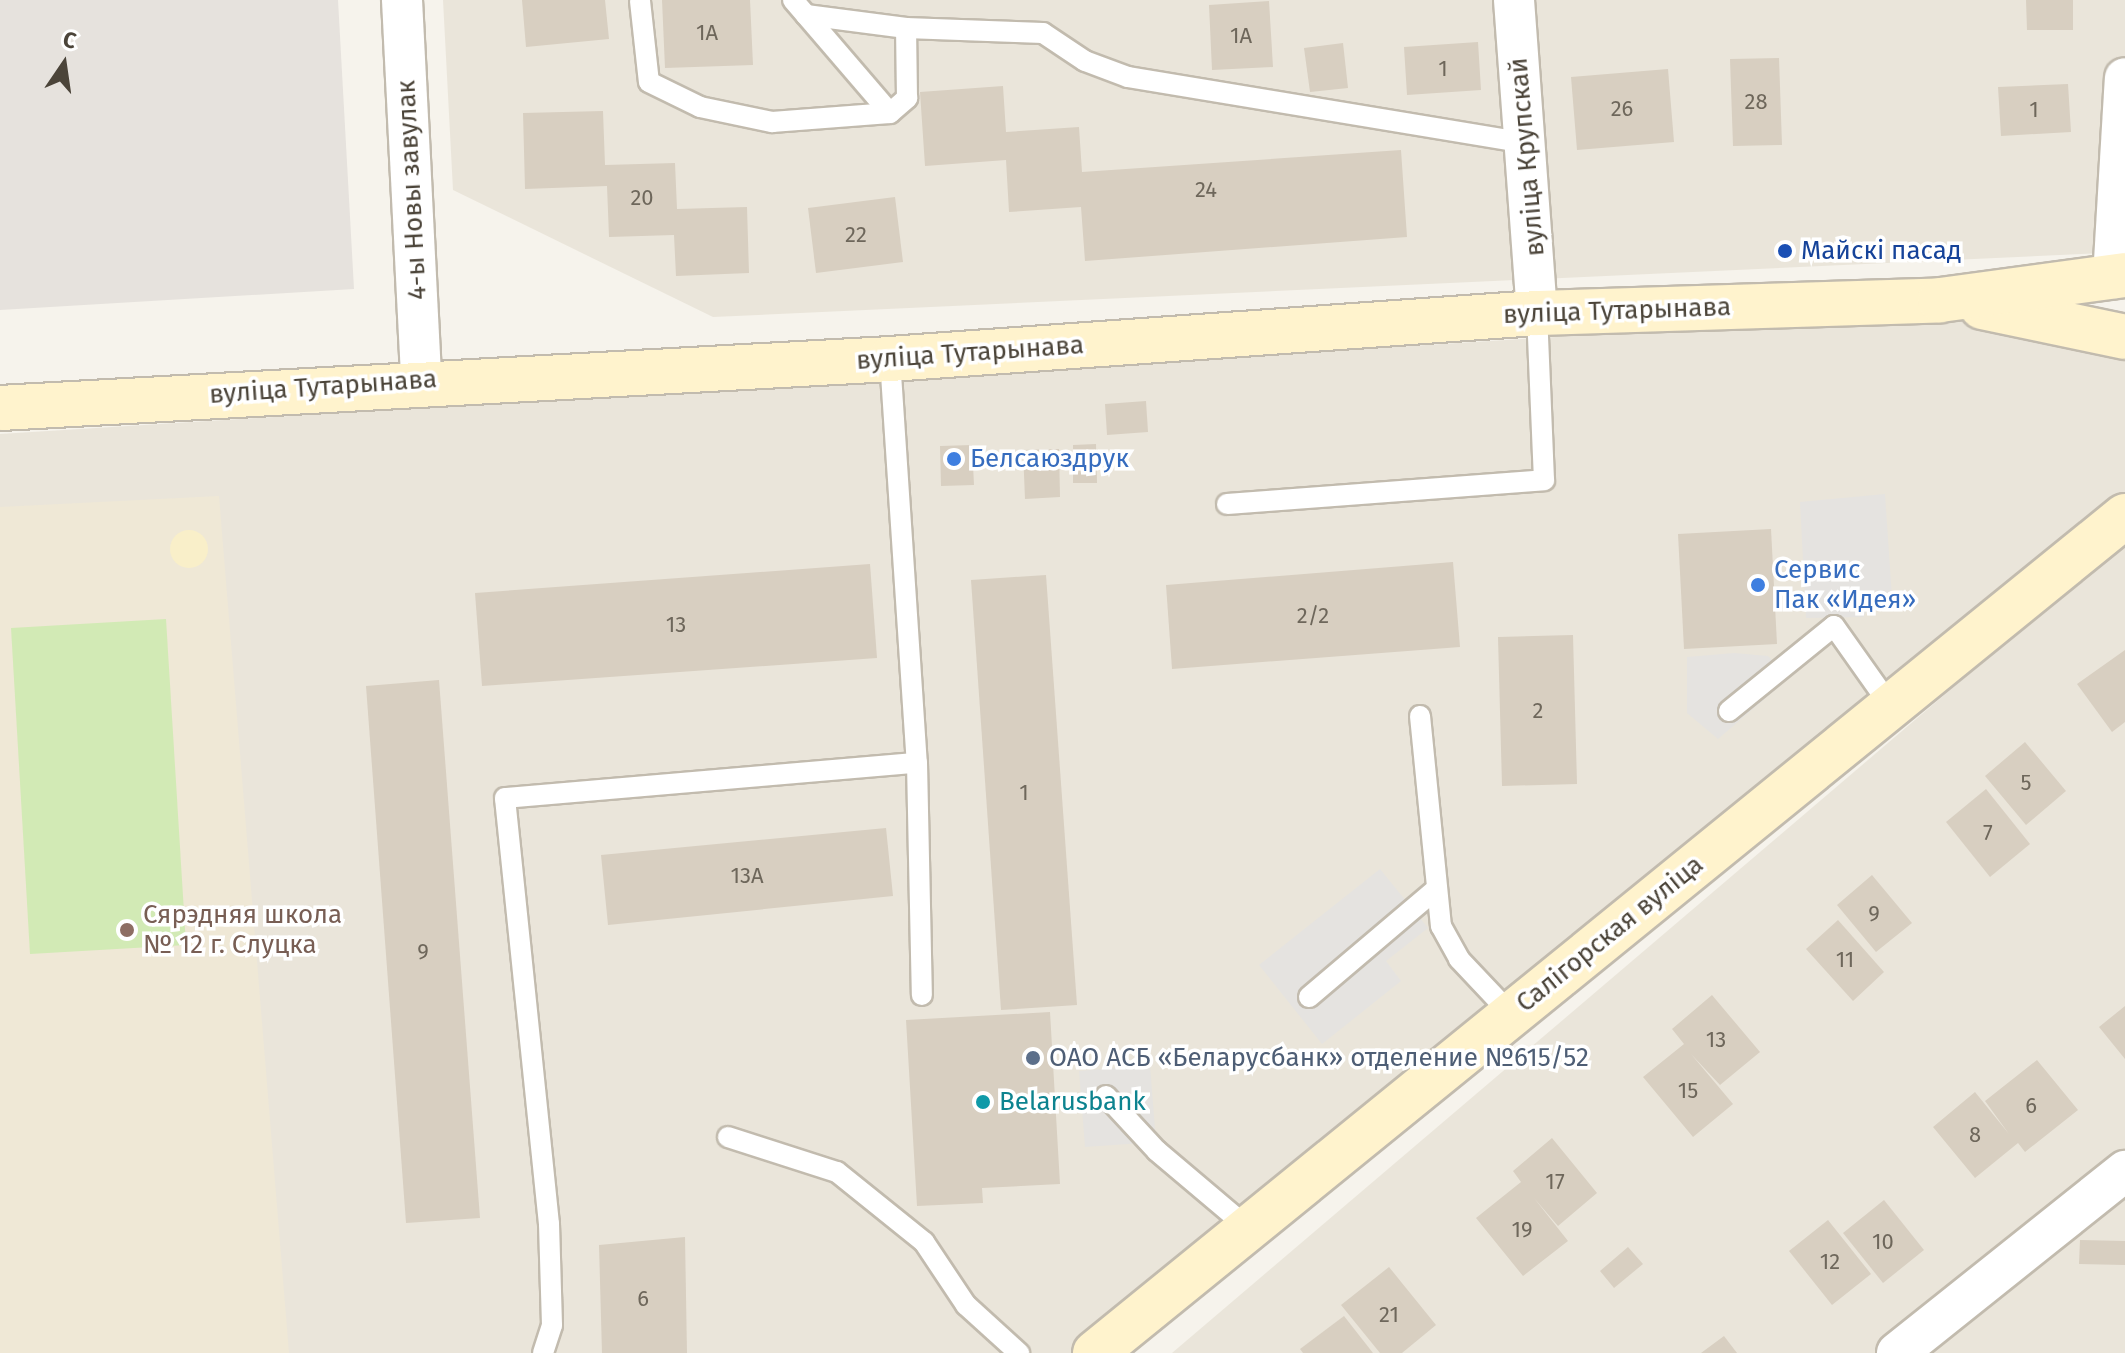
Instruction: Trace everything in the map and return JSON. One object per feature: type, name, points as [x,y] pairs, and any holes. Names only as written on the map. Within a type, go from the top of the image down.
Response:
[{"type":"street","name":"4-ы Новы завулак","points":[[402,0],[421,379]]},
{"type":"street","name":"вуліца Крупскай","points":[[1514,0],[1537,313]]},
{"type":"street","points":[[2119,277],[2125,78]]},
{"type":"street","name":"вуліца Тутарынава","points":[[0,408],[421,379],[890,359],[1537,313],[1940,300],[2119,277]]},
{"type":"street","name":"вуліца Тутарынава","points":[[1940,300],[2125,337]]},
{"type":"street","name":"Салігорская вуліца","points":[[1095,1353],[2125,516]]},
{"type":"street","points":[[1897,1353],[2125,1171]]},
{"type":"lane","points":[[640,1],[649,82],[667,95],[772,122],[890,113],[907,98],[906,28]]},
{"type":"lane","points":[[799,7],[906,28],[1043,33],[1085,61],[1128,77],[1525,143]]},
{"type":"lane","points":[[799,7],[890,113]]},
{"type":"lane","points":[[1227,504],[1544,480],[1537,313]]},
{"type":"lane","points":[[890,359],[917,763],[922,995]]},
{"type":"lane","points":[[1729,711],[1834,626],[1892,708]]},
{"type":"lane","points":[[1420,716],[1434,891],[1459,959],[1510,1013]]},
{"type":"lane","points":[[543,1353],[552,1325],[549,1224],[505,798],[917,763]]},
{"type":"lane","points":[[1309,997],[1434,891]]},
{"type":"lane","points":[[1106,1096],[1157,1151],[1247,1227]]},
{"type":"lane","points":[[728,1137],[837,1172],[924,1242],[966,1305],[1019,1353]]},
{"type":"shaded area","points":[[0,0],[338,0],[354,289],[0,310]]},
{"type":"shaded area","name":"Майскі пасад","points":[[443,0],[2125,0],[2125,252],[713,317],[453,190]]},
{"type":"shaded area","points":[[2068,305],[2125,322],[2125,501],[1081,1353],[0,1353],[0,434]]},
{"type":"shaded area","points":[[1885,494],[1892,598],[1872,602],[1863,617],[1806,618],[1800,502]]},
{"type":"shaded area","name":"Сярэдняя школа № 12 г. Слуцка","points":[[219,496],[289,1353],[0,1353],[0,507]]},
{"type":"shaded area","points":[[2125,541],[2125,1353],[1172,1353]]},
{"type":"shaded area","points":[[1734,653],[1768,656],[1789,678],[1718,739],[1687,713],[1687,657]]},
{"type":"shaded area","points":[[1380,869],[1428,928],[1386,961],[1401,981],[1322,1044],[1259,965]]},
{"type":"shaded area","points":[[1150,1065],[1156,1142],[1085,1147],[1079,1071]]},
{"type":"green space","points":[[166,619],[186,945],[30,954],[11,628]]},
{"type":"sand","points":[[189,530],[202,536],[208,549],[202,562],[189,568],[176,562],[170,549],[176,536]]},
{"type":"building","points":[[522,0],[605,0],[609,39],[526,47]]},
{"type":"building","points":[[662,0],[750,0],[753,65],[665,68]]},
{"type":"building","points":[[2026,0],[2073,0],[2073,30],[2027,30]]},
{"type":"building","points":[[1269,1],[1273,67],[1212,70],[1209,5]]},
{"type":"building","points":[[1478,42],[1481,90],[1407,95],[1404,47]]},
{"type":"building","points":[[1343,43],[1348,88],[1310,92],[1304,48]]},
{"type":"building","points":[[1779,58],[1782,145],[1733,146],[1730,59]]},
{"type":"building","points":[[1668,69],[1674,142],[1577,150],[1571,77]]},
{"type":"building","points":[[2068,84],[2071,132],[2001,136],[1998,87]]},
{"type":"building","points":[[1003,86],[1006,132],[1079,127],[1082,172],[1401,150],[1407,237],[1085,261],[1081,207],[1009,212],[1006,160],[925,166],[920,92]]},
{"type":"building","points":[[603,111],[605,165],[675,163],[677,209],[747,207],[749,273],[676,276],[674,235],[609,237],[607,186],[525,189],[523,113]]},
{"type":"building","points":[[895,197],[903,262],[816,273],[808,208]]},
{"type":"building","points":[[1146,401],[1148,432],[1107,435],[1105,404]]},
{"type":"building","points":[[1096,444],[1097,483],[1073,483],[1073,445]]},
{"type":"building","points":[[972,445],[974,485],[941,486],[940,446]]},
{"type":"building","points":[[1059,449],[1060,497],[1025,499],[1023,450]]},
{"type":"building","points":[[1771,529],[1777,644],[1684,649],[1678,534]]},
{"type":"building","points":[[1453,562],[1460,647],[1172,669],[1166,585]]},
{"type":"building","points":[[870,564],[877,658],[482,686],[475,593]]},
{"type":"building","points":[[1046,575],[1077,1005],[1001,1010],[971,580]]},
{"type":"building","points":[[1573,635],[1577,784],[1502,786],[1498,637]]},
{"type":"building","points":[[2125,650],[2125,722],[2112,732],[2077,684]]},
{"type":"building","points":[[439,680],[480,1218],[406,1223],[366,686]]},
{"type":"building","points":[[2025,742],[2066,791],[2026,825],[1985,776]]},
{"type":"building","points":[[1986,789],[2030,844],[1990,877],[1946,822]]},
{"type":"building","points":[[886,828],[893,896],[608,925],[601,855]]},
{"type":"building","points":[[1872,875],[1912,923],[1876,952],[1837,905]]},
{"type":"building","points":[[1838,920],[1884,972],[1853,1001],[1806,949]]},
{"type":"building","points":[[1712,995],[1760,1052],[1720,1085],[1691,1054],[1733,1104],[1693,1137],[1643,1077],[1684,1044],[1672,1029]]},
{"type":"building","points":[[2125,1006],[2125,1059],[2099,1027]]},
{"type":"building","name":"Belarusbank","points":[[1050,1012],[1060,1184],[982,1188],[983,1203],[917,1206],[906,1020]]},
{"type":"building","points":[[2037,1060],[2078,1110],[2025,1152],[2018,1143],[1975,1178],[1933,1127],[1975,1092],[2009,1134],[1985,1101]]},
{"type":"building","points":[[1552,1138],[1597,1193],[1558,1226],[1534,1198],[1568,1241],[1523,1276],[1476,1218],[1521,1182],[1513,1171]]},
{"type":"building","points":[[1884,1200],[1924,1250],[1883,1283],[1843,1233]]},
{"type":"building","points":[[1828,1220],[1871,1274],[1832,1305],[1789,1251]]},
{"type":"building","points":[[685,1237],[687,1353],[602,1353],[599,1245]]},
{"type":"building","points":[[2080,1240],[2125,1241],[2125,1265],[2079,1264]]},
{"type":"building","points":[[1628,1247],[1643,1264],[1614,1288],[1600,1271]]},
{"type":"building","points":[[1389,1267],[1436,1325],[1402,1353],[1380,1353],[1341,1305]]},
{"type":"building","points":[[1344,1316],[1373,1353],[1303,1353],[1300,1349]]},
{"type":"building","points":[[1724,1336],[1737,1353],[1701,1353]]},
{"type":"place","name":"Майскі пасад","points":[[1785,251]]},
{"type":"place","name":"Белсаюздрук","points":[[954,459]]},
{"type":"place","name":"Сервис Пак «Идея»","points":[[1758,585]]},
{"type":"place","name":"Сярэдняя школа № 12 г. Слуцка","points":[[127,930]]},
{"type":"place","name":"ОАО АСБ «Беларусбанк» отделение №615/52","points":[[1033,1058]]},
{"type":"place","name":"Belarusbank","points":[[983,1102]]}]
